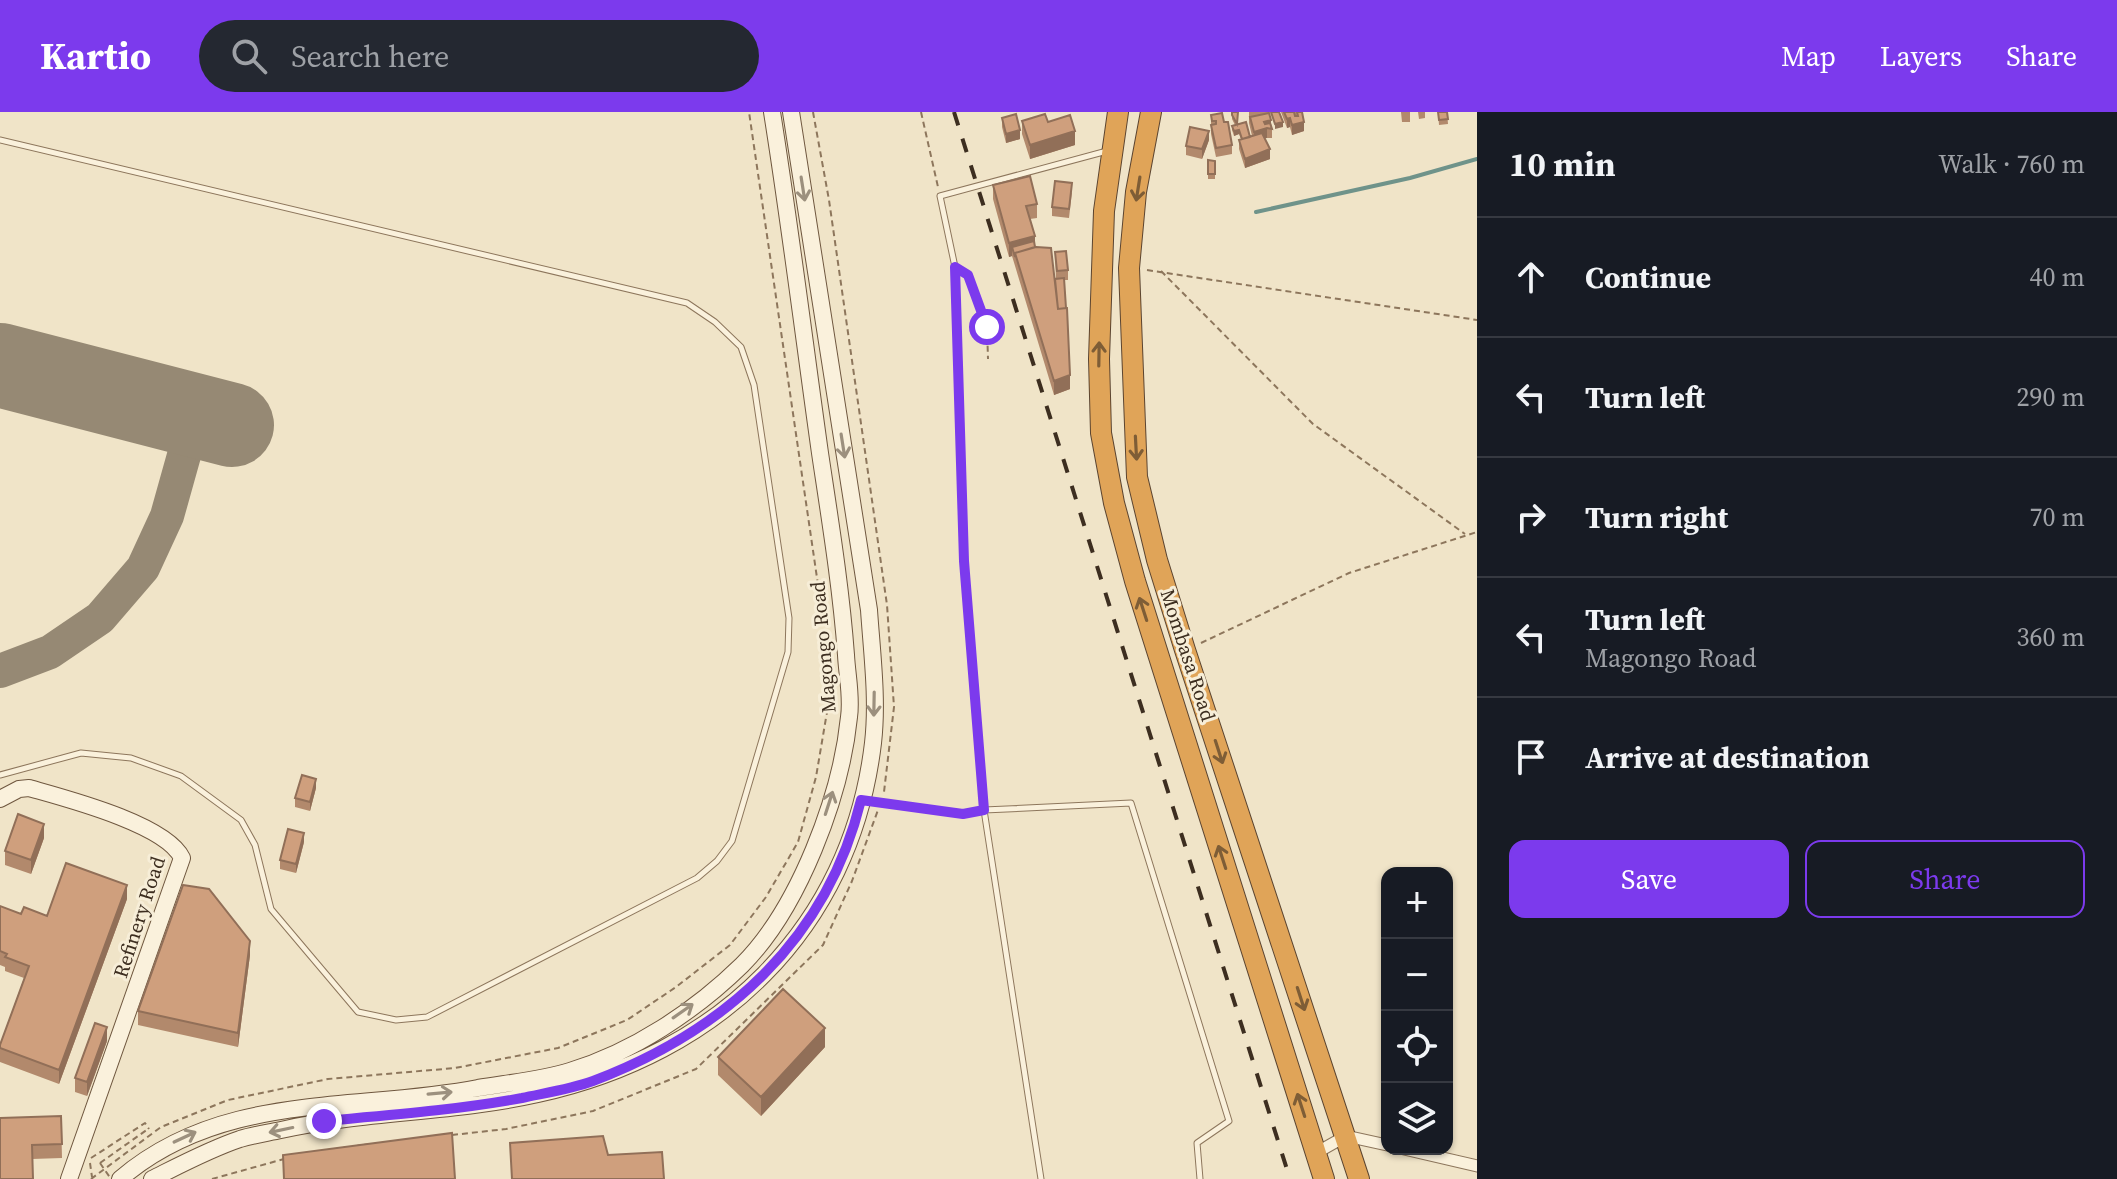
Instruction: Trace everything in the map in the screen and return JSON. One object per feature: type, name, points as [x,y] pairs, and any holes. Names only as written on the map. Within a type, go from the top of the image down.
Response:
[{"type":"highway","name":"Mombasa Road","points":[[1118,112],[1104,211],[1099,359],[1101,433],[1114,503],[1139,596],[1324,1179]]},
{"type":"highway","name":"Mombasa Road","points":[[1151,112],[1136,192],[1129,268],[1137,477],[1157,560],[1185,650],[1359,1179]]},
{"type":"main road","name":"Magongo Road","points":[[120,1179],[153,1154],[180,1139],[244,1118],[321,1104],[467,1090],[569,1071],[638,1043],[697,1002],[743,964],[781,914],[814,851],[836,782],[850,715],[843,615],[772,112]]},
{"type":"main road","points":[[152,1179],[240,1139],[324,1121],[468,1108],[591,1082],[670,1047],[725,1010],[787,952],[814,915],[850,837],[861,800],[873,742],[874,684],[869,610],[791,112]]},
{"type":"main road","points":[[843,615],[869,610]]},
{"type":"main road","name":"Refinery Road","points":[[0,799],[19,789],[29,788],[112,813],[172,844],[182,858],[69,1179]]},
{"type":"street","points":[[1316,1153],[1346,1136],[1381,1144]]},
{"type":"street","points":[[1430,1155],[1477,1166]]},
{"type":"lane","points":[[0,140],[687,303],[715,322],[741,347],[750,372],[789,618],[788,652],[732,841],[717,861],[697,878],[427,1017],[396,1020],[358,1012],[271,909],[255,845],[241,820],[181,776],[131,758],[81,753],[0,775]]},
{"type":"lane","points":[[1041,1179],[984,810],[964,561],[955,267],[940,196],[1112,150]]},
{"type":"lane","points":[[861,800],[963,814],[984,810],[1131,803],[1229,1121],[1197,1143],[1200,1179]]},
{"type":"path","points":[[111,1179],[100,1163],[149,1129],[145,1123],[89,1160],[91,1178],[161,1127],[228,1100],[328,1079],[484,1063],[558,1048],[627,1020],[730,945],[766,897],[798,842],[816,777],[827,712],[823,619],[749,112]]},
{"type":"path","points":[[813,112],[829,200],[887,605],[894,707],[884,795]]},
{"type":"path","points":[[921,112],[940,196]]},
{"type":"path","points":[[955,267],[968,275],[987,327],[988,359]]},
{"type":"path","points":[[1129,268],[1477,320]]},
{"type":"path","points":[[1161,271],[1313,424],[1465,534]]},
{"type":"path","points":[[1185,650],[1349,573],[1477,532]]},
{"type":"path","points":[[444,1136],[506,1129],[593,1111],[696,1069],[823,945],[852,881],[878,809]]},
{"type":"path","points":[[312,1152],[371,1144]]},
{"type":"path","points":[[212,1179],[282,1159]]},
{"type":"building","points":[[1232,112],[1238,112],[1237,124],[1232,115]]},
{"type":"building","points":[[1271,112],[1279,112],[1283,122],[1275,124]]},
{"type":"building","points":[[1284,112],[1294,112],[1298,116],[1297,112],[1302,112],[1304,122],[1292,125]]},
{"type":"building","points":[[1438,112],[1447,112],[1448,119],[1439,120]]},
{"type":"building","points":[[1222,113],[1224,122],[1228,122],[1232,145],[1216,148],[1211,125],[1216,121],[1212,121],[1211,115]]},
{"type":"building","points":[[1269,113],[1271,120],[1264,122],[1270,123],[1272,129],[1254,132],[1250,117]]},
{"type":"building","points":[[1016,114],[1020,130],[1006,134],[1002,118]]},
{"type":"building","points":[[1045,114],[1048,122],[1070,115],[1075,131],[1030,145],[1022,121]]},
{"type":"building","points":[[1246,122],[1250,137],[1242,139],[1239,130],[1234,131],[1232,126]]},
{"type":"building","points":[[1190,127],[1209,131],[1202,149],[1186,146]]},
{"type":"building","points":[[1262,133],[1270,149],[1245,159],[1239,140]]},
{"type":"building","points":[[1208,160],[1215,161],[1215,174],[1208,174]]},
{"type":"building","points":[[1030,176],[1037,204],[1026,206],[1035,236],[1009,243],[993,185]]},
{"type":"building","points":[[1055,181],[1072,183],[1069,209],[1052,207]]},
{"type":"building","points":[[1034,241],[1035,247],[1015,253],[1015,257],[1012,247]]},
{"type":"building","points":[[1036,247],[1051,248],[1058,309],[1067,308],[1070,375],[1054,381],[1015,253]]},
{"type":"building","points":[[1066,251],[1068,270],[1057,271],[1055,252]]},
{"type":"building","points":[[1064,278],[1066,308],[1058,309],[1055,279]]},
{"type":"building","points":[[302,775],[316,779],[310,802],[295,798]]},
{"type":"building","points":[[18,814],[44,824],[31,860],[5,851]]},
{"type":"building","points":[[288,829],[304,833],[296,864],[280,860]]},
{"type":"building","points":[[66,863],[127,885],[59,1070],[0,1048],[29,966],[5,957],[7,954],[0,951],[0,906],[21,914],[24,907],[47,916]]},
{"type":"building","points":[[183,885],[209,889],[250,941],[238,1033],[138,1011]]},
{"type":"building","points":[[783,989],[825,1028],[761,1097],[718,1057]]},
{"type":"building","points":[[95,1023],[107,1027],[87,1082],[75,1078]]},
{"type":"building","points":[[61,1116],[62,1144],[32,1145],[33,1179],[0,1179],[0,1118]]},
{"type":"building","points":[[452,1133],[455,1179],[284,1179],[283,1155]]},
{"type":"building","points":[[603,1136],[608,1155],[662,1152],[664,1179],[512,1179],[510,1143]]},
{"type":"waterway","points":[[1256,212],[1410,178],[1477,159]]},
{"type":"taxiway","points":[[0,671],[50,652],[100,618],[143,568],[167,516],[195,416]]},
{"type":"runway","points":[[0,365],[232,425]]},
{"type":"railway","points":[[954,112],[1290,1179]]},
{"type":"route","points":[[324,1121],[468,1108],[537,1095],[591,1082],[670,1047],[725,1010],[787,952],[814,915],[850,837],[861,800],[963,814],[984,810],[964,561],[955,267],[968,275],[987,327]]}]
